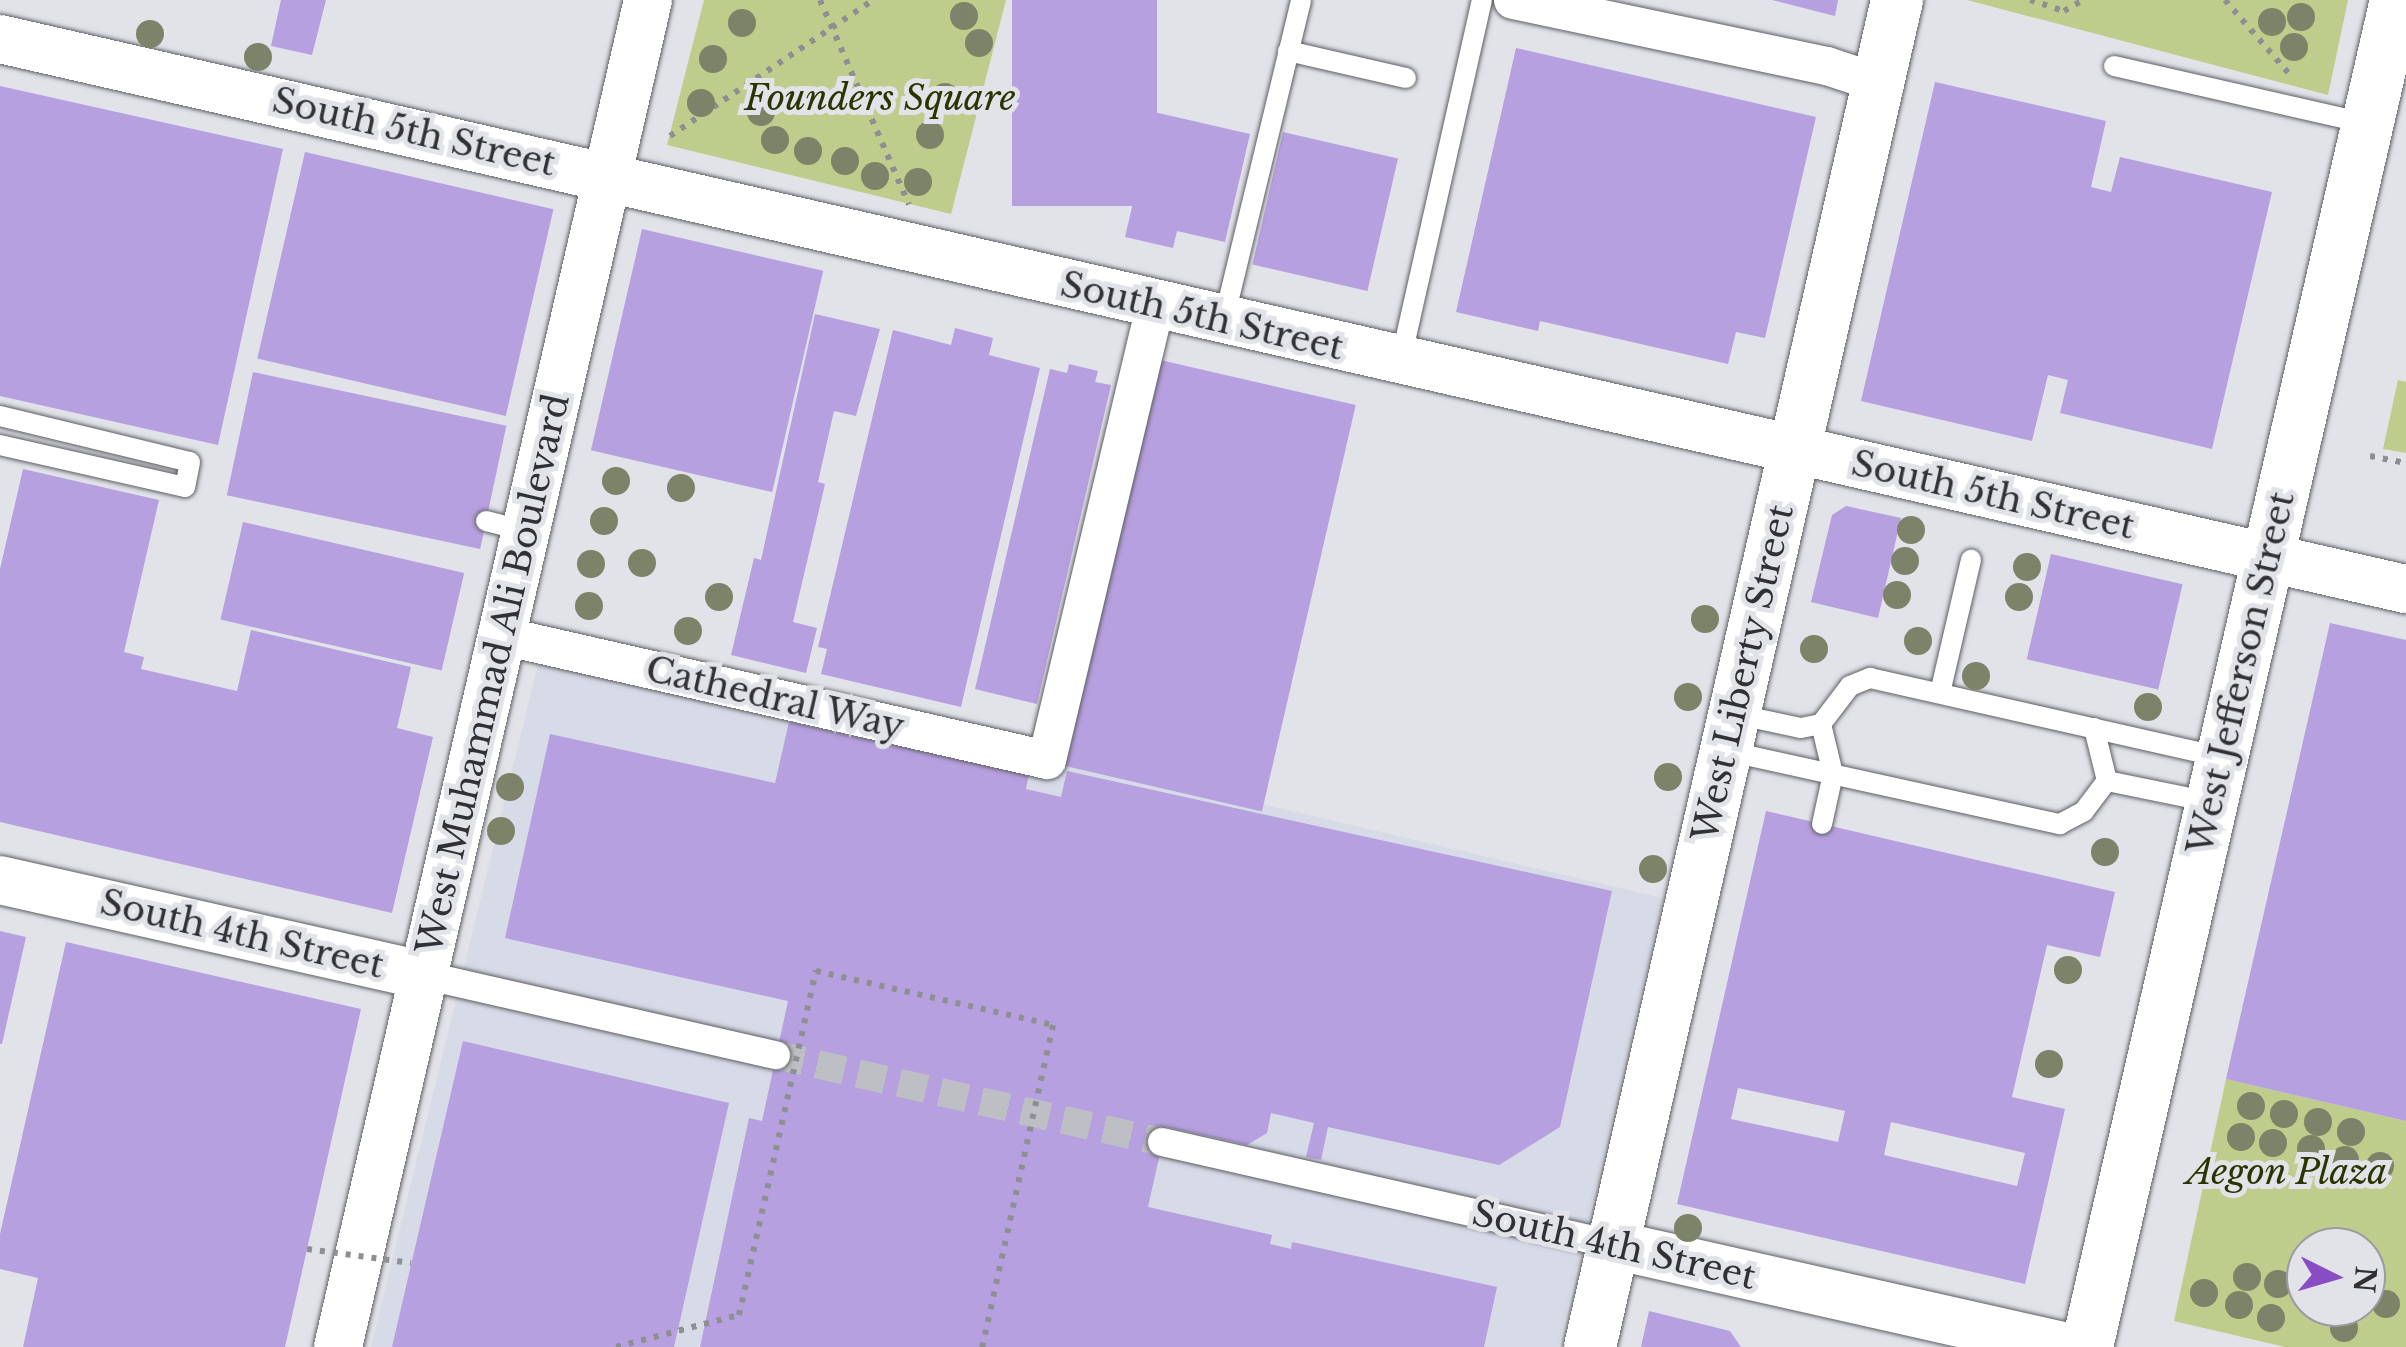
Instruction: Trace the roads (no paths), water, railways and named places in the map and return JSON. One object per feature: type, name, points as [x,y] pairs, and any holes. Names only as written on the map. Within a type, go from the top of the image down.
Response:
[{"type":"main road","name":"West Liberty Street","points":[[1590,1347],[1898,0]]},
{"type":"main road","name":"West Jefferson Street","points":[[2087,1347],[2396,0]]},
{"type":"street","name":"West Muhammad Ali Boulevard","points":[[338,1347],[503,636],[506,526],[609,176],[648,0]]},
{"type":"street","points":[[1513,0],[1827,66],[1878,83]]},
{"type":"street","name":"South 5th Street","points":[[0,39],[2406,588]]},
{"type":"street","name":"Cathedral Way","points":[[503,636],[1047,760],[1155,305]]},
{"type":"street","name":"South 4th Street","points":[[0,880],[776,1055]]},
{"type":"street","name":"South 4th Street","points":[[1162,1142],[2066,1347]]},
{"type":"lane","points":[[1224,321],[1300,0]]},
{"type":"lane","points":[[1400,361],[1482,0]]},
{"type":"lane","points":[[1288,51],[1406,78]]},
{"type":"lane","points":[[2114,66],[2368,124]]},
{"type":"lane","points":[[0,416],[190,462],[185,487],[0,445]]},
{"type":"lane","points":[[1940,693],[1971,560]]},
{"type":"lane","points":[[1730,732],[1821,724],[1850,686],[1870,678],[2094,728],[2217,780]]},
{"type":"lane","points":[[1821,724],[1834,774],[1822,824]]},
{"type":"lane","points":[[2094,728],[2108,781]]},
{"type":"lane","points":[[1730,732],[1834,774],[2060,824],[2084,811],[2108,781]]},
{"type":"lane","points":[[2108,781],[2217,780]]},
{"type":"tunnel","points":[[776,1055],[1162,1142]]},
{"type":"park label","name":"Founders Square","points":[[880,98]]},
{"type":"park label","name":"Aegon Plaza","points":[[2287,1172]]}]
